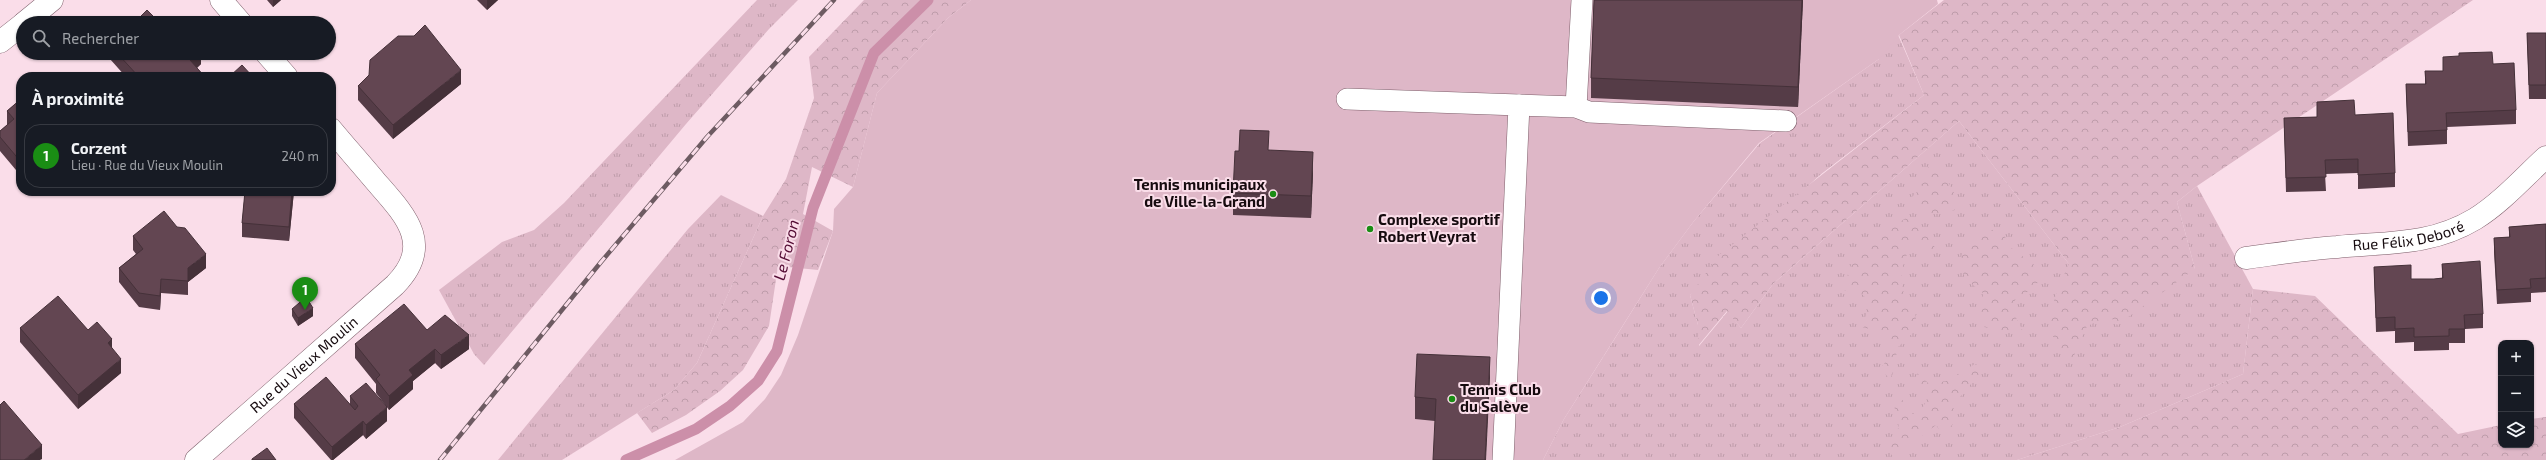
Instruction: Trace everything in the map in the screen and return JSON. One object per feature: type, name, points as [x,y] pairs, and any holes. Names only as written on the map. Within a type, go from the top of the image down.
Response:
[{"type":"street","points":[[32,16],[52,0]]},
{"type":"street","points":[[221,0],[235,16]]},
{"type":"street","points":[[0,42],[16,29]]},
{"type":"street","points":[[272,60],[283,72]]},
{"type":"street","name":"Rue du Vieux Moulin","points":[[196,460],[395,285],[410,266],[414,242],[406,216],[336,135]]},
{"type":"street","name":"Rue Félix Deboré","points":[[2246,258],[2337,247],[2416,242],[2444,233],[2475,219],[2546,157]]},
{"type":"lane","points":[[1576,107],[1582,0]]},
{"type":"lane","points":[[1348,99],[1576,107],[1590,112],[1786,121]]},
{"type":"lane","points":[[1503,460],[1519,106]]},
{"type":"green space","points":[[757,0],[798,0],[769,29],[686,124],[484,365],[474,354],[439,290],[502,242],[534,230],[564,203]]},
{"type":"green space","points":[[864,0],[971,0],[948,18],[877,93],[853,187],[812,167],[803,214],[833,231],[818,270],[778,266],[769,326],[743,370],[720,391],[686,415],[652,433],[637,413],[674,390],[697,363],[763,216],[786,179],[814,98],[809,57]]},
{"type":"green space","name":"Complexe sportif Robert Veyrat","points":[[971,0],[1937,0],[1938,4],[1899,35],[1879,59],[1759,143],[1694,221],[1659,268],[1564,419],[1543,460],[675,460],[743,422],[765,399],[781,375],[798,335],[833,231],[834,209],[853,187],[877,93],[948,18]]},
{"type":"green space","points":[[1883,0],[1924,95],[1820,175],[1690,295],[1698,325],[1699,346],[1728,311],[1741,328],[1773,284],[1959,121],[2069,264],[2195,269],[2177,202],[2197,186],[2253,289],[2243,374],[2120,427],[2017,460],[1543,460],[1564,419],[1659,268],[1694,221],[1760,143],[1879,59]]},
{"type":"green space","points":[[1944,0],[2473,0],[2197,186],[2177,202],[2195,269],[2117,325],[2110,316],[2087,326],[2073,358],[2061,349],[2054,338],[2051,326],[2051,314],[2054,301],[2069,264],[1959,121],[1773,284],[1741,328],[1727,311],[1698,346],[1698,325],[1690,295],[1719,255],[1924,95],[1899,35]]},
{"type":"green space","points":[[1930,162],[1938,164],[1954,193],[1955,210],[1936,214],[1922,211],[1912,197],[1920,189]]},
{"type":"green space","points":[[721,195],[763,216],[697,363],[674,390],[562,460],[498,460],[688,229]]},
{"type":"green space","points":[[1906,218],[1918,222],[1936,249],[1929,255],[1915,240],[1905,259],[1902,274],[1903,289],[1905,296],[1915,314],[1916,330],[1897,348],[1895,368],[1890,379],[1880,369],[1890,356],[1886,338],[1875,330],[1862,327],[1867,312],[1864,295],[1843,290],[1855,252]]},
{"type":"green space","points":[[1988,229],[2002,232],[2015,253],[2031,260],[2041,277],[2035,287],[2015,300],[2015,316],[2026,337],[1980,326],[1983,293],[1965,277],[1961,262],[1967,244],[1976,235]]},
{"type":"green space","points":[[2253,289],[2315,296],[2458,434],[2498,426],[2498,448],[2534,448],[2534,419],[2546,417],[2546,460],[2017,460],[2120,427],[2243,374]]},
{"type":"green space","points":[[1975,364],[1981,372],[1954,404],[1952,425],[1943,435],[1936,425],[1893,458],[1885,441],[1898,430],[1898,422],[1894,406],[1903,400],[1911,414],[1919,414],[1927,400],[1915,380],[1918,373],[1929,384],[1946,381]]},
{"type":"building","points":[[1594,0],[1802,0],[1798,87],[1591,78]]},
{"type":"building","points":[[147,10],[153,16],[141,16]]},
{"type":"building","points":[[425,25],[461,70],[393,125],[358,86],[369,75],[370,60],[398,36],[414,36]]},
{"type":"building","points":[[2527,33],[2546,33],[2546,85],[2529,85]]},
{"type":"building","points":[[2492,52],[2493,64],[2514,63],[2516,110],[2446,113],[2447,130],[2408,132],[2406,84],[2426,84],[2425,71],[2443,71],[2443,57],[2459,56],[2459,53]]},
{"type":"building","points":[[123,60],[190,60],[201,72],[134,72]]},
{"type":"building","points":[[242,65],[248,72],[234,72]]},
{"type":"building","points":[[2354,100],[2355,115],[2393,113],[2395,173],[2358,175],[2358,159],[2325,160],[2326,177],[2286,178],[2284,118],[2317,117],[2317,102]]},
{"type":"building","points":[[16,103],[16,156],[0,137],[0,131],[14,119],[7,111]]},
{"type":"building","points":[[1240,130],[1269,131],[1268,150],[1313,152],[1311,196],[1233,193],[1235,151],[1239,151]]},
{"type":"building","points":[[245,196],[292,196],[289,227],[242,223]]},
{"type":"building","points":[[164,211],[177,227],[185,228],[206,254],[188,268],[188,281],[161,279],[160,296],[139,293],[119,268],[143,249],[133,236]]},
{"type":"building","points":[[2546,224],[2546,278],[2530,279],[2531,288],[2497,290],[2494,238],[2510,237],[2509,227]]},
{"type":"building","points":[[2480,261],[2483,314],[2464,315],[2465,329],[2449,329],[2449,336],[2414,337],[2414,328],[2395,329],[2395,317],[2376,318],[2374,267],[2411,265],[2411,279],[2434,279],[2443,278],[2442,264]]},
{"type":"building","points":[[58,296],[88,330],[97,322],[112,339],[108,343],[121,359],[78,395],[20,328]]},
{"type":"building","points":[[306,297],[313,308],[298,318],[292,309]]},
{"type":"building","points":[[404,304],[427,330],[445,315],[469,335],[441,355],[435,349],[409,370],[413,375],[389,396],[376,379],[380,375],[355,344]]},
{"type":"building","name":"Tennis Club du Salève","points":[[1417,354],[1490,357],[1485,460],[1433,460],[1436,399],[1415,397]]},
{"type":"building","points":[[326,377],[355,410],[358,406],[350,396],[366,383],[387,407],[366,425],[363,421],[332,447],[294,404]]},
{"type":"building","points":[[4,401],[42,445],[24,460],[0,460],[0,405]]},
{"type":"building","points":[[267,448],[276,460],[252,460],[252,459]]},
{"type":"waterway","name":"Le Foron","points":[[626,460],[696,429],[730,406],[758,381],[777,351],[813,208],[874,53],[928,0]]},
{"type":"railway","points":[[440,460],[601,262],[707,137],[834,0]]},
{"type":"place","name":"Tennis municipaux de Ville-la-Grand","points":[[1273,194]]},
{"type":"place","name":"Complexe sportif Robert Veyrat","points":[[1370,229]]},
{"type":"place","name":"Corzent","points":[[305,310]]},
{"type":"place","name":"Tennis Club du Salève","points":[[1452,399]]}]
